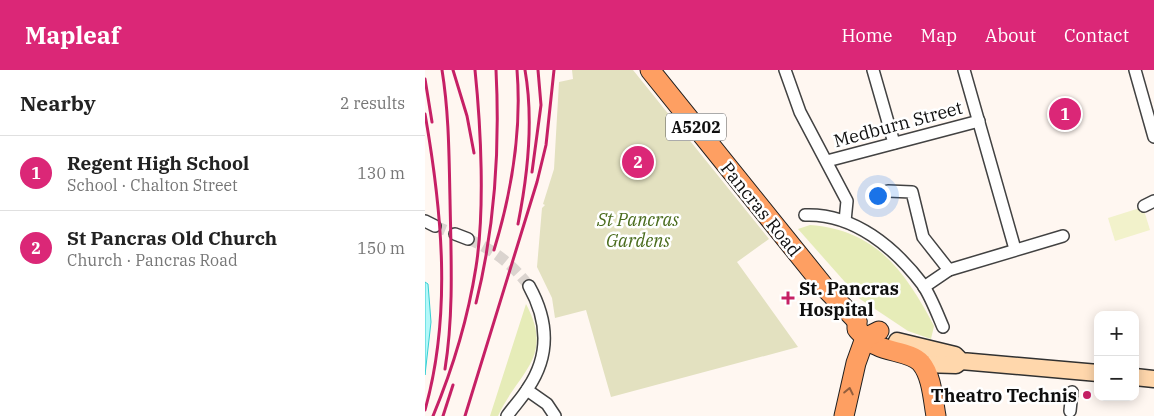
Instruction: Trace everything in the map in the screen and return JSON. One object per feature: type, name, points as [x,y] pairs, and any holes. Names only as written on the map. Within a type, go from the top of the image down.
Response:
[{"type":"main road","name":"Pancras Road","points":[[650,70],[827,290],[867,330]]},
{"type":"main road","name":"A5202","points":[[867,330],[897,341],[918,361],[931,388],[936,416]]},
{"type":"main road","name":"A5202","points":[[867,330],[876,346],[918,361]]},
{"type":"main road","points":[[843,416],[856,363],[867,330]]},
{"type":"main road","points":[[897,341],[955,355],[961,361]]},
{"type":"main road","points":[[918,361],[955,365],[961,361],[1094,374]]},
{"type":"main road","points":[[1139,377],[1154,379]]},
{"type":"street","points":[[785,70],[801,112],[847,200],[845,222]]},
{"type":"street","points":[[873,70],[894,143]]},
{"type":"street","points":[[964,70],[1015,249]]},
{"type":"street","points":[[1135,70],[1154,137]]},
{"type":"street","name":"Medburn Street","points":[[827,161],[979,121]]},
{"type":"street","points":[[887,191],[912,192],[923,237],[949,270]]},
{"type":"street","points":[[805,214],[817,214],[845,222],[871,235],[896,253],[924,287],[943,327]]},
{"type":"street","points":[[455,234],[467,239]]},
{"type":"street","points":[[924,287],[949,270],[1063,236]]},
{"type":"street","points":[[507,416],[527,390],[540,365],[545,343],[541,312],[529,286]]},
{"type":"street","points":[[527,390],[547,404],[555,416]]},
{"type":"street","points":[[1070,411],[1072,392]]},
{"type":"green space","name":"St Pancras Gardens","points":[[572,70],[633,70],[769,239],[737,262],[798,347],[611,397],[586,310],[555,318],[552,298],[537,267],[542,208],[545,205],[543,204],[554,169],[559,82],[573,79]]},
{"type":"green space","points":[[1143,207],[1150,230],[1115,241],[1108,218]]},
{"type":"green space","points":[[810,225],[853,235],[871,245],[886,257],[912,288],[934,326],[931,339],[908,331],[860,299],[798,229]]},
{"type":"green space","points":[[526,304],[534,323],[537,338],[535,352],[530,364],[498,416],[490,416]]},
{"type":"water","points":[[425,282],[428,284],[431,322],[425,375]]},
{"type":"tunnel","points":[[435,226],[455,234]]},
{"type":"tunnel","points":[[468,239],[502,258],[529,286]]},
{"type":"railway","points":[[442,70],[448,134],[451,263],[450,327],[445,369]]},
{"type":"railway","points":[[453,70],[467,116],[474,153]]},
{"type":"railway","points":[[433,416],[447,380],[464,324],[473,286],[479,245],[481,169],[475,70]]},
{"type":"railway","points":[[476,303],[488,246],[495,188],[496,70]]},
{"type":"railway","points":[[494,250],[511,183],[517,139],[517,70]]},
{"type":"railway","points":[[518,224],[525,186],[529,147],[528,89],[525,70]]},
{"type":"railway","points":[[532,172],[541,105],[538,70]]},
{"type":"railway","points":[[465,416],[537,182],[546,145],[554,70]]},
{"type":"railway","points":[[425,79],[432,122]]},
{"type":"railway","points":[[425,114],[436,188],[441,262],[439,337],[425,410]]},
{"type":"railway","points":[[443,416],[453,385]]},
{"type":"place","name":"Regent High School","points":[[1065,114]]},
{"type":"place","name":"St Pancras Old Church","points":[[638,162]]},
{"type":"place","name":"St. Pancras Hospital","points":[[788,298]]},
{"type":"place","name":"Theatro Technis","points":[[1087,395]]}]
